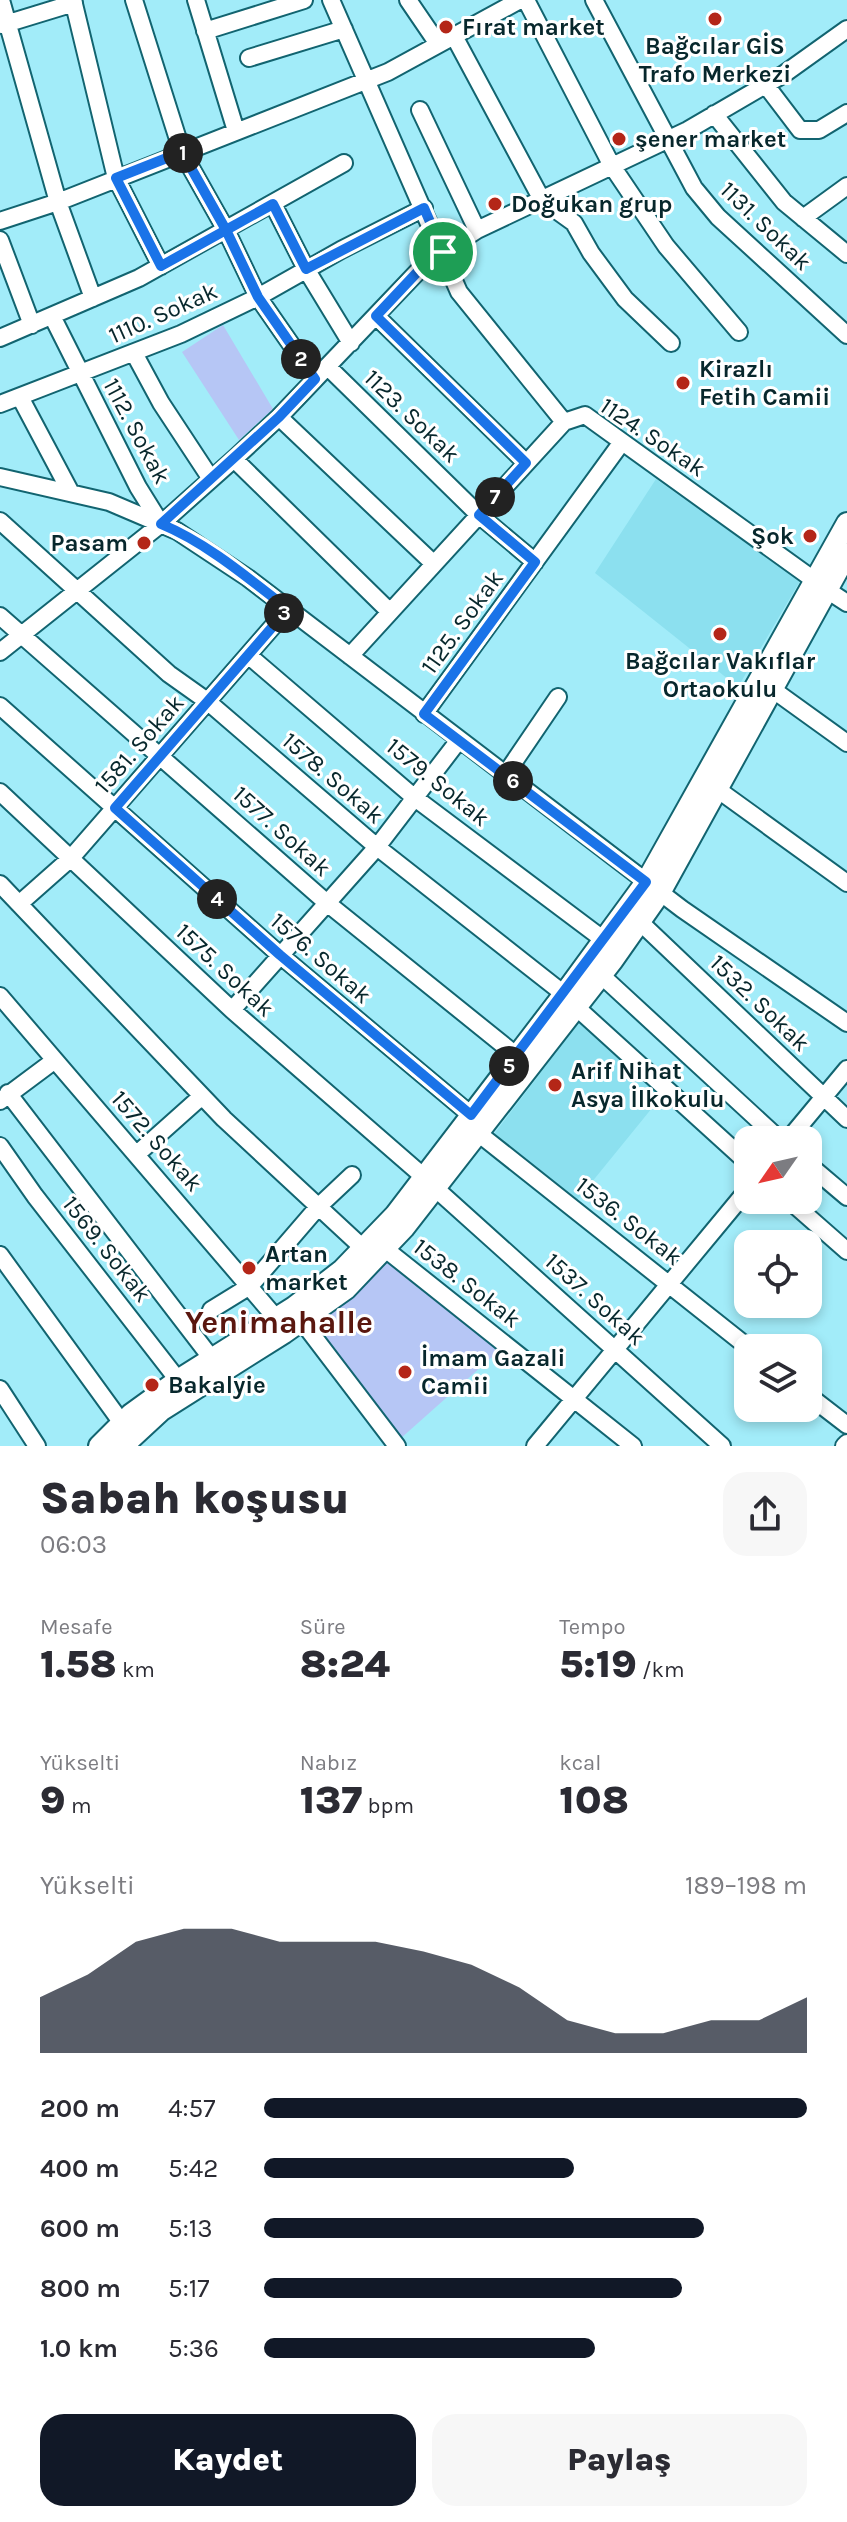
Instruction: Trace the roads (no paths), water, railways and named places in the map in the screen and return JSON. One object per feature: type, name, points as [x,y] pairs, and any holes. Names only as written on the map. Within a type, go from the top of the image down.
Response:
[{"type":"main road","points":[[99,1446],[122,1423],[178,1380],[276,1318],[342,1270],[429,1183],[570,1001],[604,940],[653,888],[717,789],[772,689],[847,523]]},
{"type":"main road","points":[[475,1124],[517,1056],[570,1001],[601,975],[640,922],[653,888],[820,585],[847,554]]},
{"type":"main road","points":[[123,1446],[162,1410],[346,1289],[404,1228],[429,1183]]},
{"type":"street","points":[[1,0],[5,24],[58,202],[93,298]]},
{"type":"street","points":[[134,0],[182,152],[226,230],[258,297],[315,379]]},
{"type":"street","points":[[196,0],[236,131]]},
{"type":"street","points":[[205,31],[304,0]]},
{"type":"street","points":[[331,0],[459,292],[564,422]]},
{"type":"street","points":[[408,0],[438,44]]},
{"type":"street","points":[[0,221],[58,202],[367,80],[523,0],[612,166],[666,246],[739,332]]},
{"type":"street","name":"1131. Sokak","points":[[594,0],[694,188],[718,217],[847,335]]},
{"type":"street","points":[[5,24],[74,2],[116,178],[161,266]]},
{"type":"street","points":[[249,58],[344,29]]},
{"type":"street","points":[[0,652],[161,524],[234,459],[328,367],[424,265],[477,230],[714,114],[847,29]]},
{"type":"street","points":[[454,36],[542,200],[574,223],[591,253],[625,299],[671,343]]},
{"type":"street","points":[[765,84],[800,130],[819,130],[847,113]]},
{"type":"street","points":[[420,110],[477,230]]},
{"type":"street","points":[[714,114],[784,202],[847,254]]},
{"type":"street","points":[[0,338],[161,266],[344,163]]},
{"type":"street","points":[[803,218],[847,186]]},
{"type":"street","points":[[273,204],[306,269],[351,343]]},
{"type":"street","name":"1110. Sokak","points":[[0,404],[134,353],[258,297],[424,208]]},
{"type":"street","points":[[0,240],[32,325]]},
{"type":"street","name":"1112. Sokak","points":[[52,316],[79,375],[161,524]]},
{"type":"street","points":[[376,316],[526,463]]},
{"type":"street","points":[[134,353],[161,403],[211,479]]},
{"type":"street","name":"1123. Sokak","points":[[328,367],[479,515],[535,562]]},
{"type":"street","points":[[20,397],[71,493]]},
{"type":"street","name":"1124. Sokak","points":[[350,656],[564,422],[585,415],[847,603]]},
{"type":"street","points":[[279,417],[434,564]]},
{"type":"street","name":"1125. Sokak","points":[[424,714],[622,442]]},
{"type":"street","points":[[234,459],[390,612]]},
{"type":"street","points":[[0,477],[109,502],[161,524],[201,546],[653,888],[847,1023]]},
{"type":"street","name":"1578. Sokak","points":[[0,521],[169,674],[207,701],[377,847],[570,1001],[734,1150]]},
{"type":"street","name":"1581. Sokak","points":[[19,904],[71,858],[288,609]]},
{"type":"street","name":"1577. Sokak","points":[[0,616],[327,903],[517,1056]]},
{"type":"street","name":"1579. Sokak","points":[[248,655],[415,798],[604,940]]},
{"type":"street","points":[[772,689],[847,743]]},
{"type":"street","points":[[505,775],[558,697]]},
{"type":"street","name":"1576. Sokak","points":[[0,706],[475,1124]]},
{"type":"street","points":[[232,1010],[377,847],[459,740]]},
{"type":"street","points":[[717,789],[847,883]]},
{"type":"street","name":"1575. Sokak","points":[[0,792],[232,1010],[429,1183]]},
{"type":"street","points":[[0,884],[202,1096],[363,1248]]},
{"type":"street","name":"1532. Sokak","points":[[640,922],[847,1119]]},
{"type":"street","points":[[601,975],[765,1126]]},
{"type":"street","name":"1572. Sokak","points":[[0,996],[276,1318]]},
{"type":"street","points":[[55,1060],[4,1097],[212,1359]]},
{"type":"street","points":[[800,1126],[847,1069]]},
{"type":"street","points":[[137,1154],[202,1096]]},
{"type":"street","name":"1536. Sokak","points":[[475,1124],[734,1336]]},
{"type":"street","name":"1569. Sokak","points":[[0,1146],[35,1196],[178,1380]]},
{"type":"street","points":[[211,1310],[250,1286],[318,1207],[352,1175]]},
{"type":"street","points":[[822,1176],[847,1197]]},
{"type":"street","name":"1537. Sokak","points":[[429,1183],[722,1446]]},
{"type":"street","points":[[535,1446],[734,1206]]},
{"type":"street","points":[[805,1214],[847,1251]]},
{"type":"street","name":"1538. Sokak","points":[[384,1248],[633,1446]]},
{"type":"street","points":[[2,1262],[122,1423]]},
{"type":"street","points":[[301,1320],[397,1446]]},
{"type":"street","points":[[0,1389],[37,1446]]},
{"type":"street","points":[[822,1406],[847,1425]]},
{"type":"place","name":"Bağcılar GİS Trafo Merkezi","points":[[715,19]]},
{"type":"place","name":"Fırat market","points":[[446,27]]},
{"type":"place","name":"şener market","points":[[619,139]]},
{"type":"place","name":"Doğukan grup","points":[[495,204]]},
{"type":"place","name":"Kirazlı Fetih Camii","points":[[683,383]]},
{"type":"place","name":"Şok","points":[[810,536]]},
{"type":"place","name":"Pasam","points":[[144,543]]},
{"type":"place","name":"Bağcılar Vakıflar Ortaokulu","points":[[720,634]]},
{"type":"place","name":"Arif Nihat Asya İlkokulu","points":[[555,1085]]},
{"type":"place","name":"Artan market","points":[[249,1268]]},
{"type":"place","name":"İmam Gazali Camii","points":[[405,1372]]},
{"type":"place","name":"Bakalyie","points":[[152,1385]]},
{"type":"district","name":"Yenimahalle","points":[[279,1322]]}]
